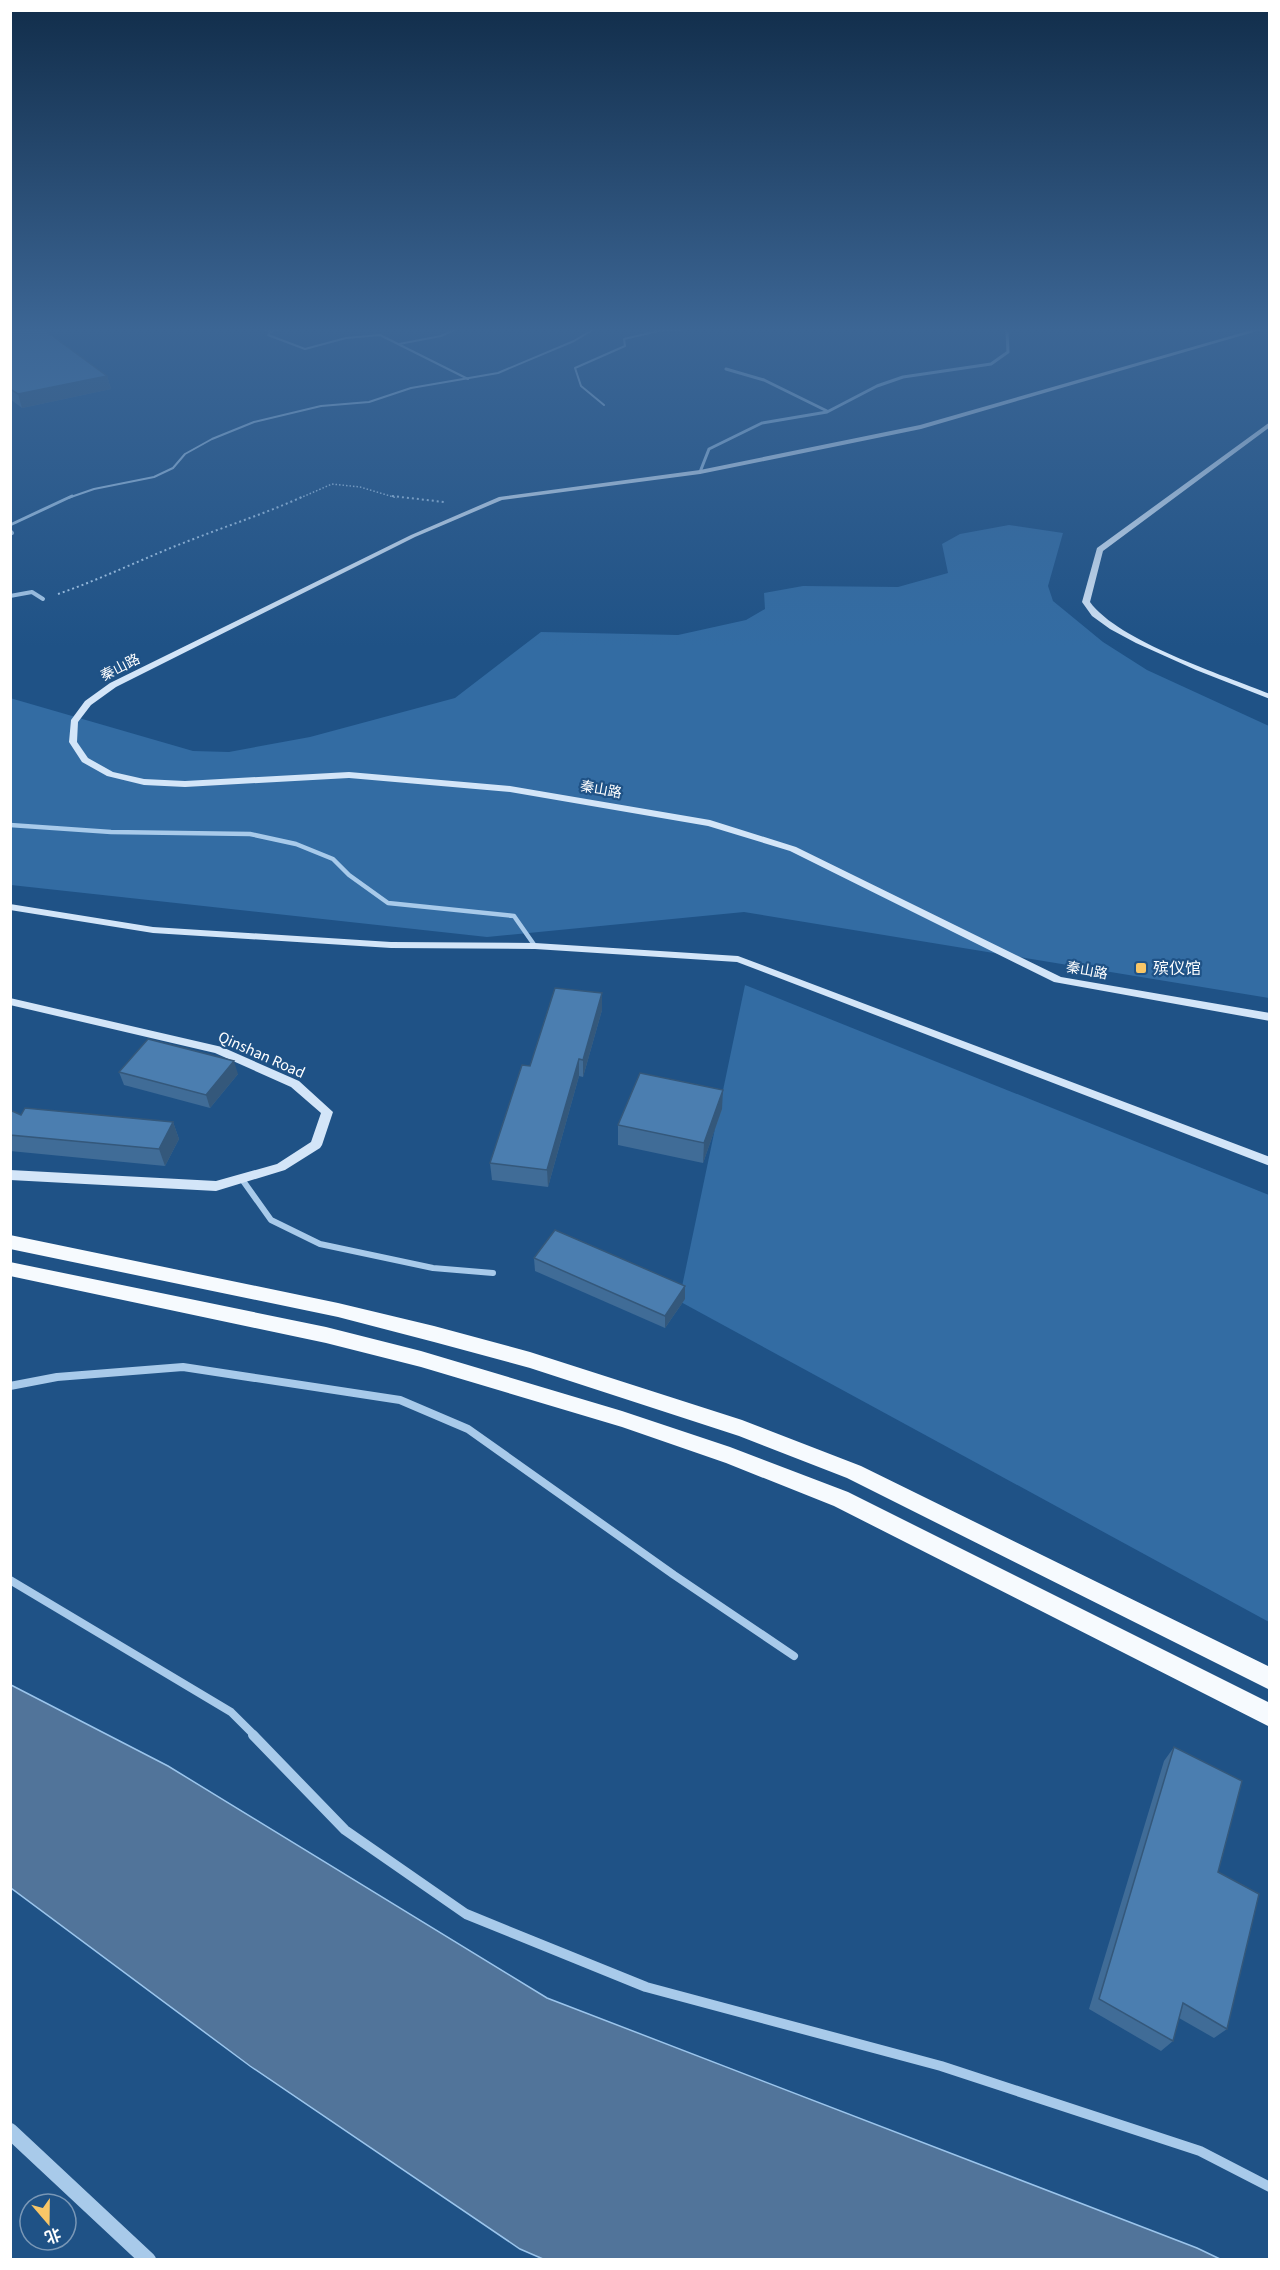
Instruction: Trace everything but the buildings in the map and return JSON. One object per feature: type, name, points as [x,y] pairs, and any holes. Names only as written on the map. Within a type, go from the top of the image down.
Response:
[{"type":"highway","points":[[10,1242],[327,1308],[423,1331],[530,1360],[731,1426],[854,1472],[1269,1679]]},
{"type":"highway","points":[[10,1269],[326,1335],[421,1359],[622,1419],[730,1456],[841,1499],[1269,1716]]},
{"type":"main road","name":"秦山路","points":[[882,435],[700,472],[501,498],[424,531],[113,685],[88,703],[74,722],[73,742],[85,760],[110,774],[144,782],[185,784],[349,775],[510,789],[710,824],[793,849],[1058,980],[1269,1017]]},
{"type":"main road","points":[[1254,435],[1100,550],[1086,602],[1087,607],[1102,621],[1136,642],[1269,697]]},
{"type":"main road","points":[[10,907],[153,930],[391,945],[535,946],[738,959],[1269,1162]]},
{"type":"main road","name":"Qinshan Road","points":[[10,1001],[218,1050],[295,1084],[327,1112],[316,1145],[281,1167],[216,1186],[10,1174]]},
{"type":"street","points":[[700,472],[709,449],[738,435]]},
{"type":"street","points":[[10,596],[32,592],[43,599]]},
{"type":"street","points":[[10,825],[111,832],[250,834],[296,844],[333,859],[349,875],[388,903],[514,916],[535,946]]},
{"type":"street","points":[[241,1179],[271,1220],[320,1244],[433,1268],[493,1273]]},
{"type":"street","points":[[10,1386],[57,1377],[183,1367],[400,1400],[468,1429],[674,1575],[794,1656]]},
{"type":"street","points":[[10,1580],[231,1712],[345,1830],[466,1914],[646,1987],[941,2066],[1200,2151],[1269,2187]]},
{"type":"street","points":[[10,2131],[148,2259]]},
{"type":"lane","points":[[10,525],[70,497],[94,489],[154,477],[173,468],[185,454],[222,435]]},
{"type":"path","points":[[43,599],[99,580],[191,540],[259,516],[332,484],[360,487],[401,499],[451,501]]},
{"type":"shaded area","points":[[1009,525],[1063,533],[1048,586],[1053,601],[1103,642],[1147,670],[1269,726],[1269,998],[744,912],[487,937],[11,885],[10,698],[193,751],[229,752],[310,737],[455,698],[541,632],[678,635],[746,620],[765,609],[764,593],[803,586],[898,587],[948,573],[942,544],[960,534]]},
{"type":"shaded area","points":[[745,985],[1269,1195],[1269,1622],[679,1301]]},
{"type":"shaded area","points":[[11,1685],[168,1766],[547,1998],[1197,2248],[1220,2259],[543,2259],[520,2249],[250,2066],[11,1888]]},
{"type":"place","name":"殡仪馆","points":[[1141,968]]}]
